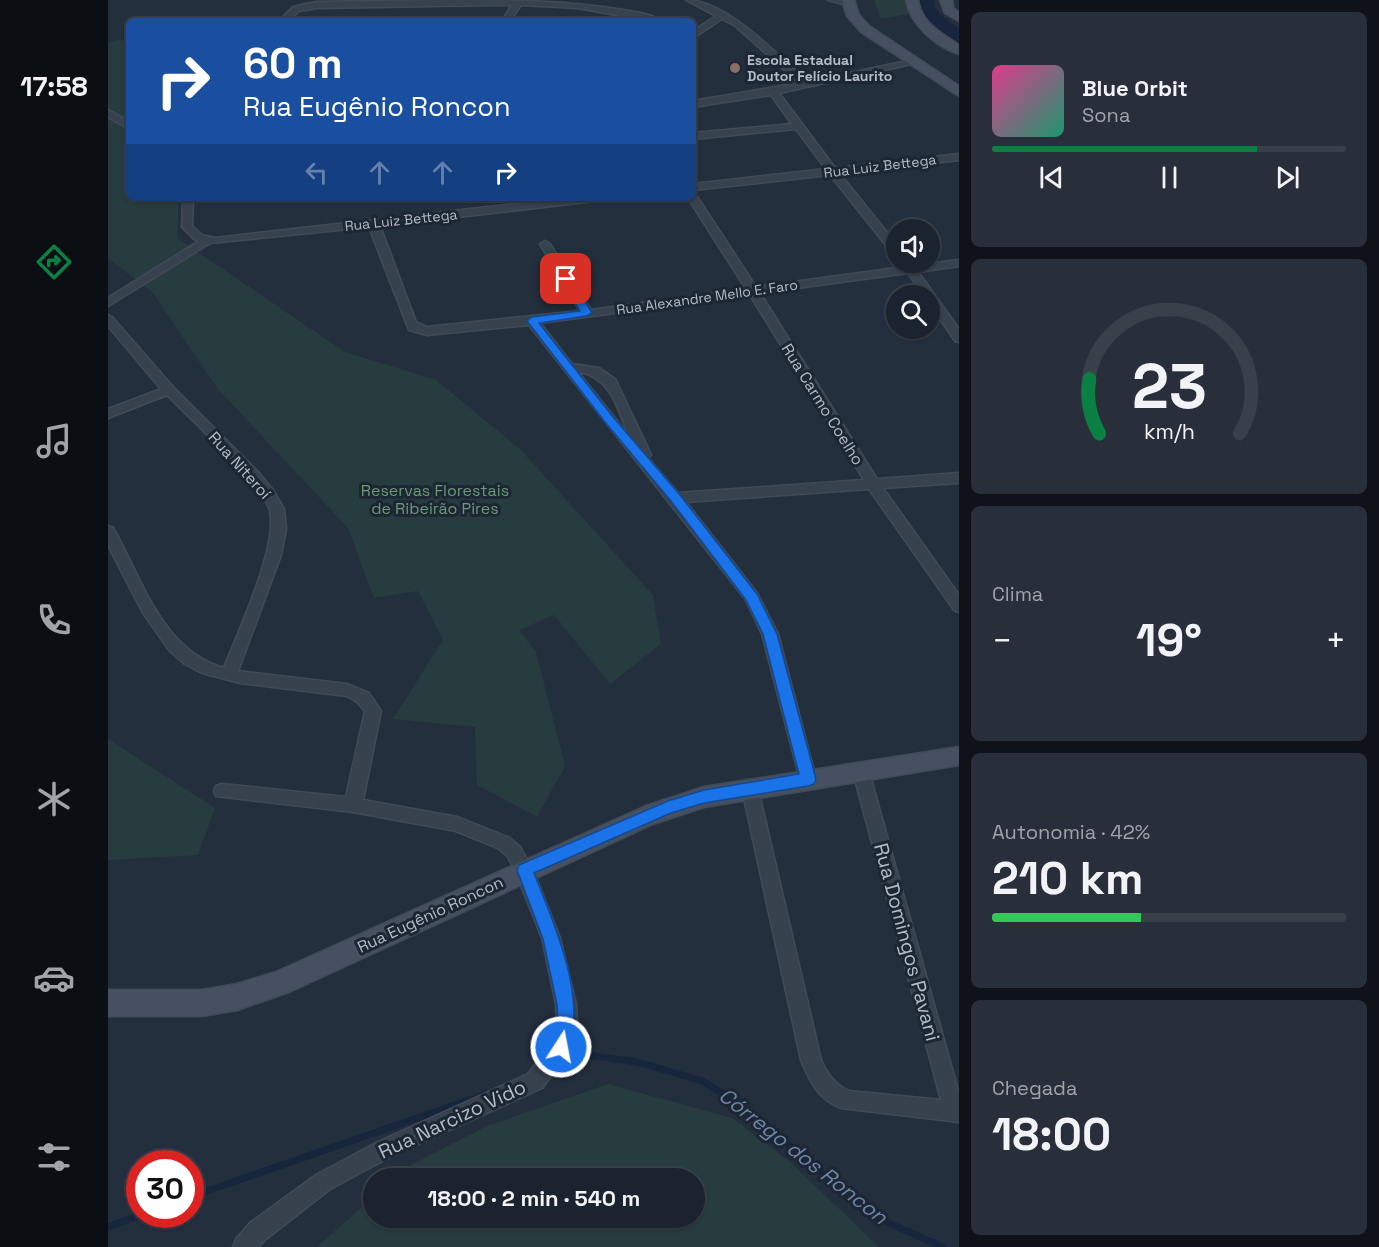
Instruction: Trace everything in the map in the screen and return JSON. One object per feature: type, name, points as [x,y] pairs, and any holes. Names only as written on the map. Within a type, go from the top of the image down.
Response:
[{"type":"street","points":[[690,0],[723,15],[747,31],[806,85]]},
{"type":"street","points":[[832,0],[848,1],[853,16],[865,29],[959,92]]},
{"type":"street","points":[[912,0],[915,14],[927,28],[959,50]]},
{"type":"street","points":[[946,0],[946,7],[949,11],[959,17]]},
{"type":"street","points":[[509,18],[519,1]]},
{"type":"street","points":[[287,18],[302,7],[519,1],[595,4],[630,11],[650,18]]},
{"type":"street","points":[[696,33],[723,15]]},
{"type":"street","points":[[696,104],[773,92],[913,61]]},
{"type":"street","points":[[773,92],[886,238]]},
{"type":"street","points":[[108,113],[126,124]]},
{"type":"street","points":[[108,122],[126,125]]},
{"type":"street","points":[[696,136],[800,126]]},
{"type":"street","name":"Rua Luiz Bettega","points":[[696,187],[959,157]]},
{"type":"street","points":[[108,303],[206,241],[187,227],[188,201]]},
{"type":"street","name":"Rua Luiz Bettega","points":[[206,241],[567,201]]},
{"type":"street","name":"Rua Carmo Coelho","points":[[695,201],[873,484],[959,606]]},
{"type":"street","name":"Rua Alexandre Mello E. Faro","points":[[373,222],[410,322],[420,330],[446,331],[532,321],[753,291],[886,270]]},
{"type":"street","points":[[545,244],[586,313]]},
{"type":"street","name":"Rua Alexandre Mello E. Faro","points":[[940,264],[959,263]]},
{"type":"street","points":[[940,310],[959,338]]},
{"type":"street","name":"Rua Niteroí","points":[[108,319],[169,390],[254,476],[277,509],[279,529],[274,555],[229,675]]},
{"type":"street","points":[[532,321],[675,498],[739,580],[761,613],[770,634],[808,779]]},
{"type":"street","points":[[568,367],[595,371],[611,382],[639,440],[647,463]]},
{"type":"street","points":[[108,414],[169,390]]},
{"type":"street","points":[[675,498],[959,478]]},
{"type":"street","points":[[108,531],[160,628],[176,649],[206,669],[229,675],[347,690],[361,694],[370,702],[374,711],[353,805]]},
{"type":"street","name":"Rua Eugênio Roncon","points":[[108,1003],[202,1004],[237,997],[320,965],[668,807],[704,796],[959,756]]},
{"type":"street","name":"Rua Domingos Pavani","points":[[861,772],[956,1112]]},
{"type":"street","points":[[750,789],[811,1060],[820,1082],[831,1094],[849,1101],[956,1112]]},
{"type":"street","name":"Rua Narcizo Vido","points":[[222,790],[353,805],[457,824],[480,831],[504,843],[514,852],[525,870],[551,939],[566,1004],[567,1024],[561,1047],[535,1081],[385,1149],[323,1182],[258,1232],[244,1247]]},
{"type":"green space","points":[[874,0],[908,0],[908,14],[881,19]]},
{"type":"green space","name":"Reservas Florestais de Ribeirão Pires","points":[[116,40],[126,41],[126,201],[179,201],[177,238],[345,352],[436,380],[520,449],[653,595],[661,644],[610,684],[554,615],[519,630],[536,652],[565,766],[537,817],[477,785],[475,727],[393,719],[443,640],[418,591],[374,598],[348,528],[218,389],[153,293],[108,258],[108,43]]},
{"type":"green space","points":[[108,739],[215,808],[198,855],[108,860]]},
{"type":"green space","points":[[608,1084],[732,1118],[790,1162],[879,1247],[317,1247],[363,1206],[363,1228],[705,1228],[705,1168],[406,1168],[487,1126]]},
{"type":"waterway","points":[[927,0],[925,6],[935,19],[959,38]]},
{"type":"waterway","name":"Córrego dos Roncon","points":[[556,1065],[587,1055],[637,1062],[703,1081],[746,1109],[875,1217],[943,1247]]},
{"type":"waterway","name":"Córrego dos Roncon","points":[[204,1192],[486,1094]]},
{"type":"waterway","name":"Córrego dos Roncon","points":[[108,1227],[126,1220]]},
{"type":"place","name":"Escola Estadual Doutor Felício Laurito","points":[[735,68]]},
{"type":"route","points":[[561,1047],[567,1024],[566,1004],[551,939],[525,870],[668,807],[704,796],[808,779],[770,634],[752,597],[532,321],[586,313],[566,279]]}]
